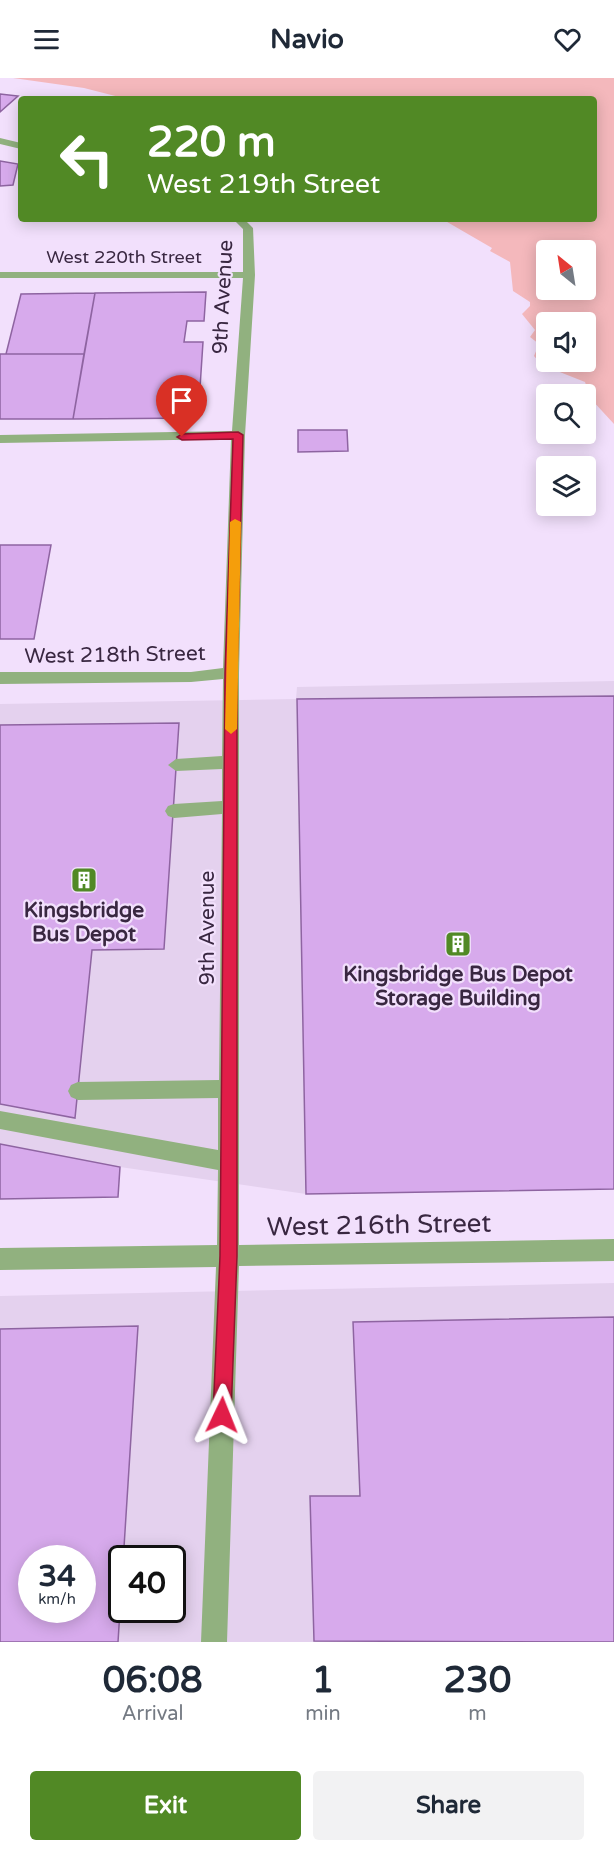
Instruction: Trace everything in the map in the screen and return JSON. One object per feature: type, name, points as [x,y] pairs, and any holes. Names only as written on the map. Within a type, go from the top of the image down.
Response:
[{"type":"street","points":[[0,141],[18,145]]},
{"type":"street","name":"9th Avenue","points":[[214,1642],[228,1256],[231,673],[238,435],[249,274],[248,228],[241,222]]},
{"type":"street","name":"West 220th Street","points":[[0,275],[249,274]]},
{"type":"street","points":[[0,439],[238,435]]},
{"type":"street","name":"West 218th Street","points":[[0,678],[191,677],[231,673]]},
{"type":"street","points":[[176,765],[231,762]]},
{"type":"street","points":[[174,811],[231,807]]},
{"type":"street","points":[[78,1091],[229,1089]]},
{"type":"street","points":[[0,1120],[229,1162]]},
{"type":"street","name":"West 216th Street","points":[[0,1259],[614,1250]]},
{"type":"shaded area","points":[[13,78],[614,78],[614,424],[596,404],[596,384],[586,384],[560,372],[596,372],[596,312],[536,312],[536,342],[530,337],[535,330],[522,314],[530,306],[530,302],[513,291],[510,262],[490,251],[492,248],[447,222],[597,222],[597,96],[115,96],[84,88]]},
{"type":"shaded area","name":"Kingsbridge Bus Depot","points":[[614,681],[614,1189],[306,1194],[120,1167],[0,1144],[0,704],[296,699],[297,687]]},
{"type":"shaded area","points":[[614,1283],[614,1642],[0,1642],[0,1296]]},
{"type":"building","points":[[0,94],[18,96],[0,112]]},
{"type":"building","points":[[0,161],[18,164],[13,185],[0,186]]},
{"type":"building","points":[[206,292],[204,321],[187,321],[184,342],[203,342],[198,418],[73,419],[95,293]]},
{"type":"building","points":[[95,293],[84,354],[6,354],[21,294]]},
{"type":"building","points":[[0,354],[84,354],[73,419],[0,419]]},
{"type":"building","points":[[298,430],[347,430],[348,451],[298,452]]},
{"type":"building","points":[[0,545],[51,545],[34,639],[0,639]]},
{"type":"building","name":"Kingsbridge Bus Depot Storage Building","points":[[614,696],[614,1189],[306,1194],[297,699]]},
{"type":"building","name":"Kingsbridge Bus Depot","points":[[179,723],[164,949],[92,950],[75,1118],[0,1104],[0,725]]},
{"type":"building","points":[[0,1144],[120,1167],[118,1197],[0,1199]]},
{"type":"building","points":[[614,1317],[614,1642],[314,1641],[310,1496],[360,1496],[353,1322]]},
{"type":"building","points":[[138,1326],[124,1545],[108,1545],[108,1623],[119,1623],[118,1642],[0,1642],[0,1329]]},
{"type":"slow traffic","points":[[231,729],[235,522]]},
{"type":"place","name":"Kingsbridge Bus Depot","points":[[84,880]]},
{"type":"place","name":"Kingsbridge Bus Depot Storage Building","points":[[458,944]]},
{"type":"route","points":[[182,437],[238,435],[231,673],[228,1256],[222,1415]]}]
